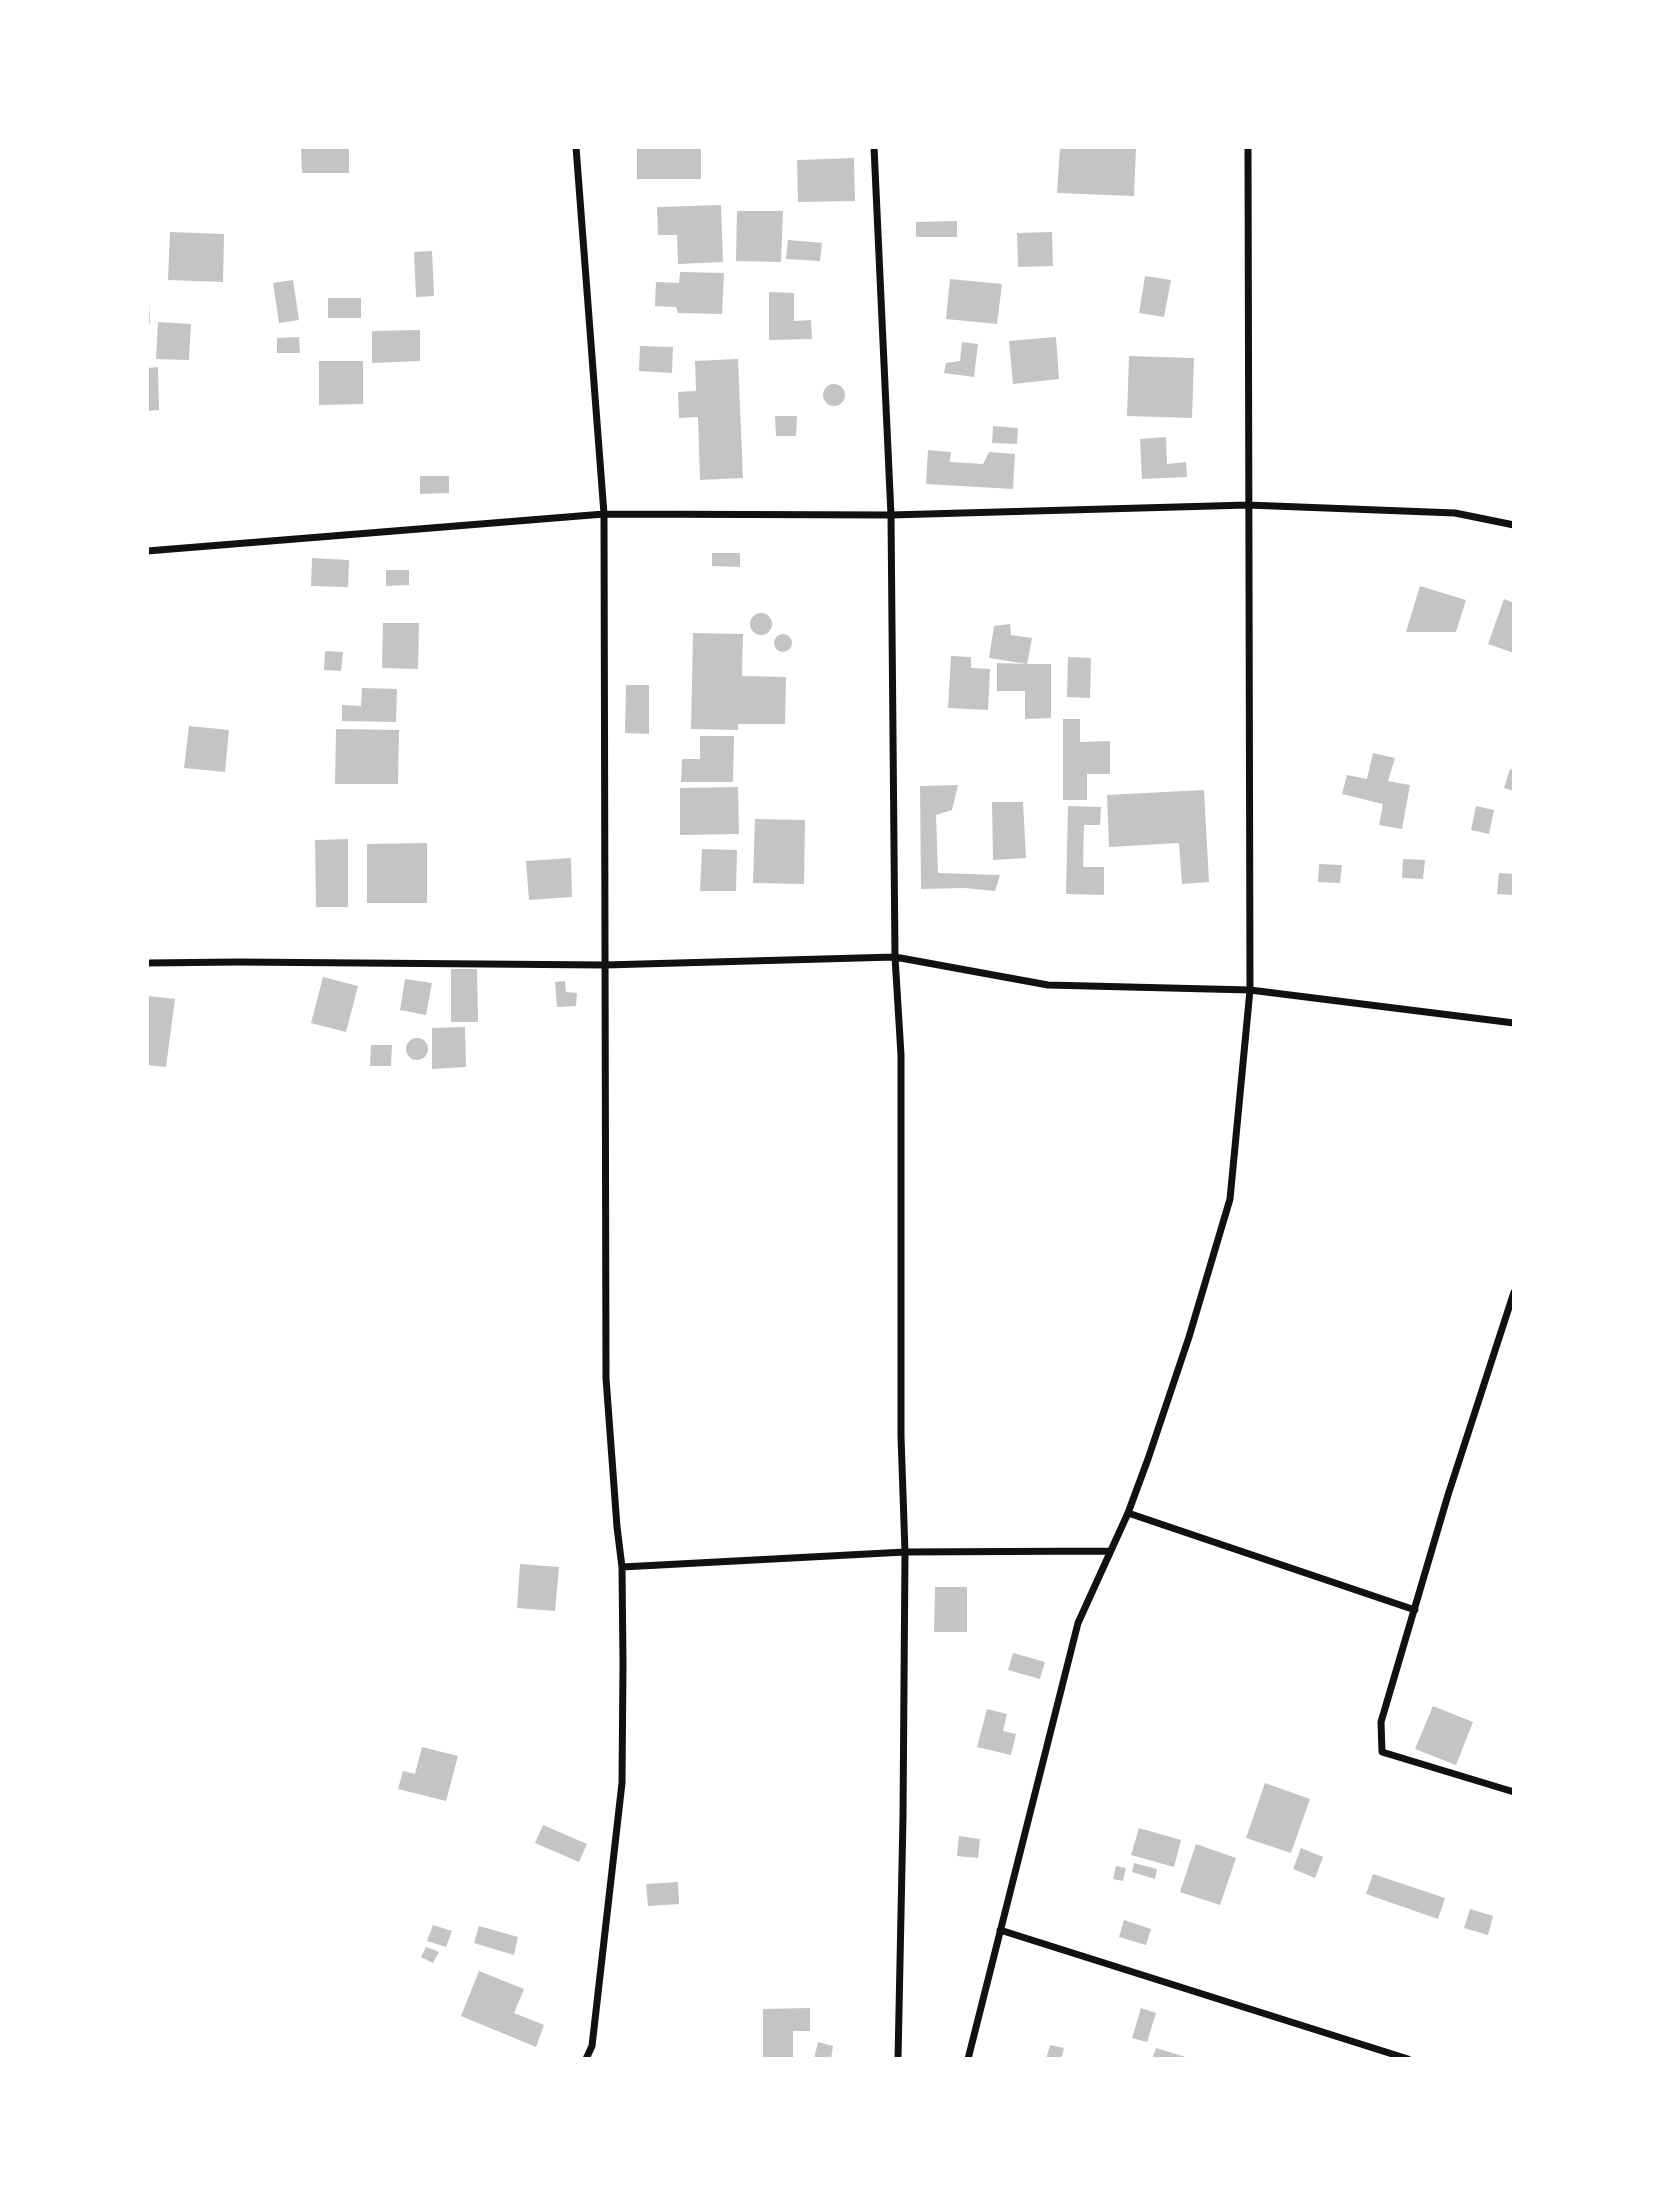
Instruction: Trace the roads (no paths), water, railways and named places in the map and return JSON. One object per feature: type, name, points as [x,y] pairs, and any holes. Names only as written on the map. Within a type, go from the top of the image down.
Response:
[{"type":"street","points":[[576,147],[604,514],[606,1378],[622,1567],[622,1783],[592,2046],[586,2059]]},
{"type":"street","points":[[874,147],[891,515],[895,957],[901,1055],[901,1436],[905,1552],[898,2059]]},
{"type":"street","points":[[968,2059],[1079,1623],[1128,1513],[1189,1337],[1230,1199],[1250,990],[1248,147]]},
{"type":"street","points":[[147,551],[604,514],[891,515],[1248,505],[1455,513],[1514,525]]},
{"type":"street","points":[[147,963],[238,961],[605,965],[895,957],[1048,985],[1250,990],[1514,1023]]},
{"type":"street","points":[[1514,1292],[1448,1495],[1381,1722],[1382,1752],[1514,1792]]},
{"type":"street","points":[[1128,1513],[1415,1610]]},
{"type":"street","points":[[622,1567],[905,1552],[1109,1551]]},
{"type":"street","points":[[1000,1930],[1408,2059]]}]
